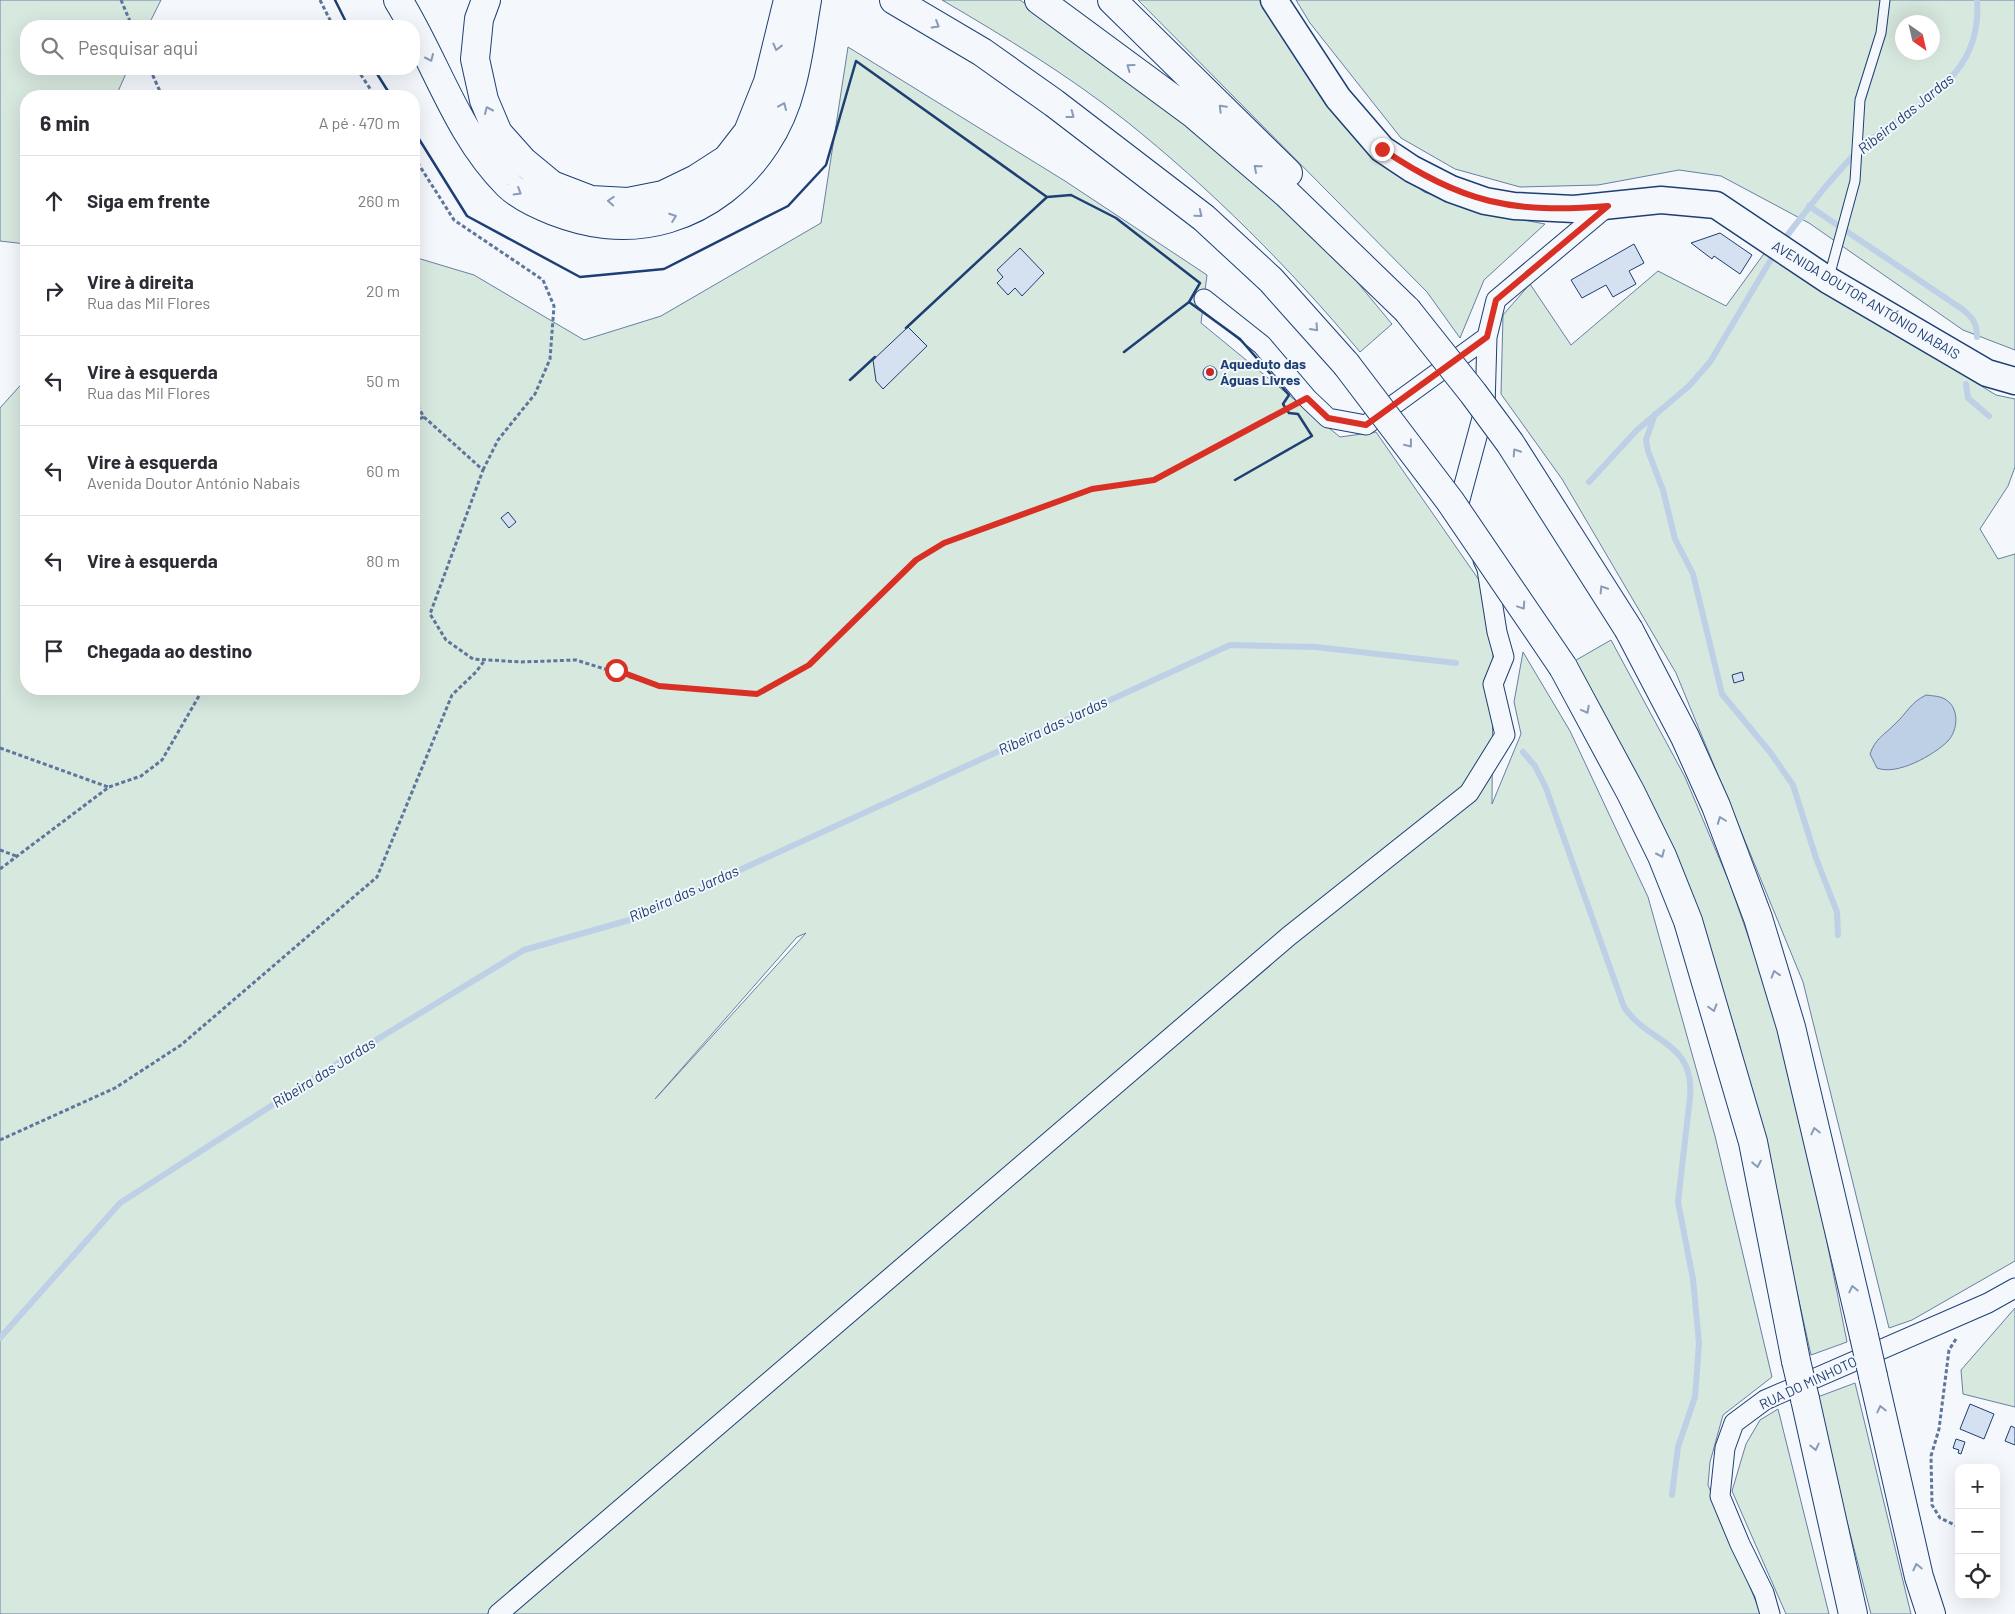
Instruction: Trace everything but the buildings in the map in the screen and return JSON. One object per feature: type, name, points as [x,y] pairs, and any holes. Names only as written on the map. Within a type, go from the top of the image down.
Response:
[{"type":"highway","points":[[398,0],[410,20]]},
{"type":"highway","points":[[486,0],[479,19],[474,59],[484,100],[498,133],[523,162],[552,185],[590,200],[628,202],[663,195],[696,180],[727,159],[748,132],[800,2]]},
{"type":"highway","points":[[894,0],[982,52],[1054,103],[1204,218],[1271,280],[1346,364],[1450,501],[1563,667],[1631,793],[1662,856],[1688,921],[1753,1142],[1796,1360],[1853,1614]]},
{"type":"highway","points":[[1039,0],[1195,115],[1286,193],[1402,304]]},
{"type":"highway","points":[[1112,0],[1286,171],[1373,260],[1402,304],[1510,443],[1629,630],[1685,737],[1716,806],[1758,918],[1791,1027],[1874,1376],[1919,1578],[1931,1614]]},
{"type":"highway","points":[[420,38],[446,95],[481,154],[509,186],[542,206],[584,222],[627,226],[669,219],[706,203],[742,176],[771,135],[791,87],[800,2]]},
{"type":"main road","name":"AVENIDA DOUTOR ANTÓNIO NABAIS","points":[[1274,0],[1338,98],[1382,149],[1412,169],[1451,189],[1485,201],[1539,209],[1608,206],[1661,200],[1716,205],[1828,280],[1987,373],[2015,381]]},
{"type":"street","points":[[498,1614],[1289,936],[1469,793],[1505,735],[1493,684],[1504,657],[1497,632],[1487,569],[1458,507],[1485,407],[1487,337],[1496,300],[1608,206]]},
{"type":"street","points":[[1204,299],[1262,345],[1307,398],[1328,418],[1366,425],[1487,337]]},
{"type":"street","name":"RUA DO MINHOTO","points":[[1770,1614],[1764,1593],[1740,1544],[1720,1496],[1725,1448],[1734,1423],[1766,1400],[1988,1303],[2015,1288]]},
{"type":"lane","points":[[1828,280],[1855,180],[1860,100],[1882,33],[1885,0]]},
{"type":"path","points":[[121,0],[129,20]]},
{"type":"path","points":[[320,0],[330,20]]},
{"type":"path","points":[[153,75],[159,90]]},
{"type":"path","points":[[361,75],[371,90]]},
{"type":"path","points":[[420,166],[454,220],[543,280],[554,306],[550,359],[535,394],[498,440],[483,470],[430,614],[446,640],[473,659],[521,662],[576,660],[659,686],[757,694],[809,665],[916,560],[944,543],[1092,489],[1154,480],[1307,398]]},
{"type":"path","points":[[420,410],[424,416],[483,470]]},
{"type":"path","points":[[420,418],[424,416]]},
{"type":"path","points":[[0,1140],[115,1088],[181,1045],[377,877],[452,695],[476,672],[485,660]]},
{"type":"path","points":[[0,869],[109,787],[141,776],[162,760],[200,695]]},
{"type":"path","points":[[0,748],[109,787]]},
{"type":"path","points":[[0,850],[17,856]]},
{"type":"path","points":[[1955,1525],[1940,1518],[1932,1505],[1931,1456],[1939,1429],[1949,1350],[1959,1335]]},
{"type":"shaded area","points":[[0,0],[161,0],[151,20],[20,20],[20,75],[125,75],[119,90],[20,90],[20,243],[0,241]]},
{"type":"shaded area","points":[[942,0],[1020,0],[1129,75],[1217,143],[1338,259],[1392,324],[1360,352],[1306,290],[1249,230],[1158,147],[1104,104],[1059,72]]},
{"type":"shaded area","points":[[1138,0],[1264,0],[1375,154],[1424,192],[1481,212],[1545,224],[1484,280],[1460,338],[1427,292]]},
{"type":"shaded area","points":[[1296,0],[2015,0],[2015,350],[1963,330],[1809,223],[1721,176],[1679,170],[1598,185],[1520,187],[1455,169],[1401,138],[1310,23]]},
{"type":"shaded area","points":[[848,47],[1065,181],[1207,275],[1201,323],[1340,437],[1376,432],[1479,580],[1493,654],[1492,804],[1521,734],[1514,702],[1523,652],[1570,731],[1648,897],[1715,1136],[1772,1377],[1723,1415],[1710,1462],[1708,1485],[1761,1614],[0,1614],[0,408],[20,386],[20,695],[420,695],[420,259],[474,275],[584,340],[661,316],[821,223]],"holes":[[[806,933],[655,1099],[797,937]]]},
{"type":"shaded area","points":[[1766,251],[1834,296],[1996,395],[2015,399],[2015,467],[2008,486],[1980,529],[1998,559],[2015,554],[2015,1261],[1912,1320],[1889,1328],[1803,982],[1676,673],[1562,479],[1501,394],[1503,315],[1530,284],[1571,345],[1658,271],[1726,306]]},
{"type":"shaded area","points":[[1611,640],[1685,777],[1730,884],[1781,1032],[1804,1127],[1847,1342],[1811,1355],[1739,1043],[1697,910],[1571,663]]},
{"type":"shaded area","points":[[2015,1308],[2015,1407],[1963,1394],[1961,1370]]},
{"type":"shaded area","points":[[1855,1383],[1911,1614],[1871,1614],[1815,1398]]},
{"type":"shaded area","points":[[1778,1409],[1829,1614],[1786,1614],[1732,1491],[1746,1444],[1760,1420]]},
{"type":"water","points":[[1926,695],[1943,698],[1953,708],[1956,719],[1954,731],[1948,741],[1925,758],[1905,767],[1885,770],[1877,768],[1870,754],[1874,745],[1912,705]]},
{"type":"waterway","name":"Ribeira das Jardas","points":[[1786,237],[1832,179],[1862,147],[1925,101],[1953,75],[1964,60],[1972,43],[1977,23],[1977,0]]},
{"type":"waterway","points":[[1809,206],[1962,309],[1974,321],[1977,337]]},
{"type":"waterway","name":"Ribeira das Jardas","points":[[1589,482],[1637,430],[1689,386],[1710,362],[1773,256]]},
{"type":"waterway","points":[[1966,384],[1968,398],[1989,416]]},
{"type":"waterway","points":[[1655,414],[1646,440],[1648,451],[1663,490],[1675,539],[1693,574],[1722,694],[1770,752],[1793,785],[1816,858],[1837,912],[1838,935]]},
{"type":"waterway","name":"Ribeira das Jardas","points":[[0,1338],[120,1203],[330,1068],[524,950],[633,919],[1230,645],[1316,647],[1456,663]]},
{"type":"waterway","points":[[1523,752],[1535,766],[1546,788],[1624,1007],[1634,1019],[1678,1054],[1685,1065],[1690,1079],[1690,1097],[1678,1202],[1693,1279],[1699,1343],[1695,1397],[1678,1447],[1672,1495]]},
{"type":"wall","points":[[335,0],[345,20]]},
{"type":"wall","points":[[420,141],[467,216],[580,277],[664,269],[788,206],[826,165],[856,61],[1047,197],[1071,195],[1116,218],[1200,283],[1189,302],[1240,339],[1289,395],[1283,404],[1289,413],[1298,414],[1312,436],[1235,480]]},
{"type":"wall","points":[[378,75],[387,90]]},
{"type":"wall","points":[[906,328],[1047,197]]},
{"type":"wall","points":[[1124,352],[1189,302]]},
{"type":"wall","points":[[850,380],[875,357]]},
{"type":"place","name":"Aqueduto das Águas Livres","points":[[1210,372]]},
{"type":"route","points":[[616,670],[659,686],[757,694],[809,665],[916,560],[944,543],[1092,489],[1154,480],[1307,398],[1328,418],[1366,425],[1487,337],[1496,300],[1608,206],[1574,209],[1539,209],[1485,201],[1451,189],[1412,169],[1382,149]]}]
